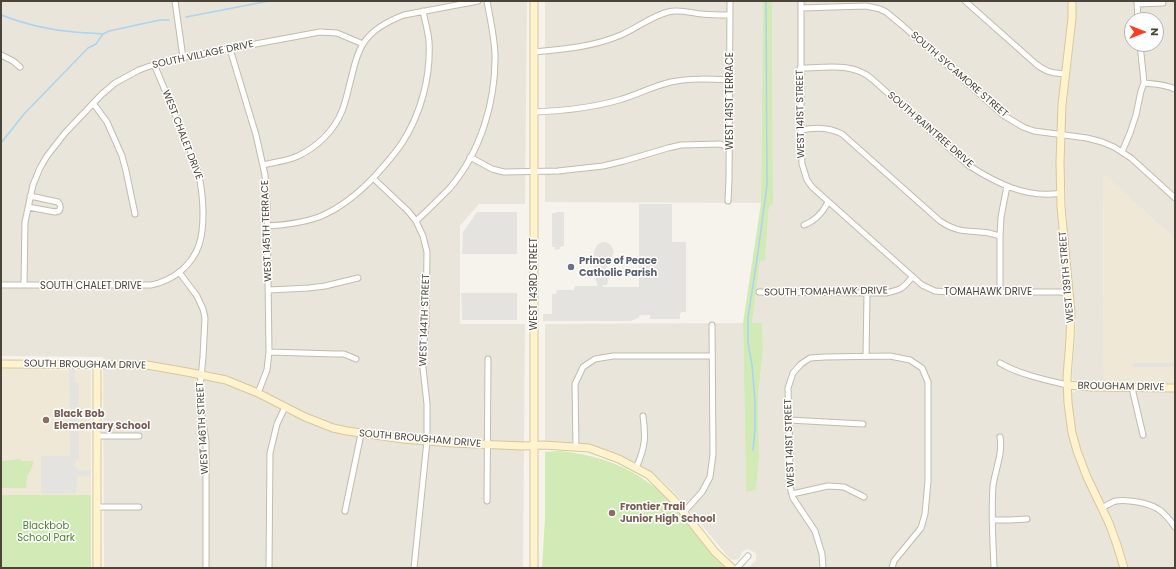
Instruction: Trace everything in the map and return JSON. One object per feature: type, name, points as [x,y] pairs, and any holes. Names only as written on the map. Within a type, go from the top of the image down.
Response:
[{"type":"street","points":[[175,1],[183,58]]},
{"type":"street","points":[[263,165],[289,159],[306,152],[323,139],[331,130],[342,111],[356,58],[363,44],[375,30],[384,23],[404,15],[478,1]]},
{"type":"street","points":[[416,221],[450,188],[461,173],[480,137],[488,115],[494,84],[495,51],[487,1]]},
{"type":"street","name":"WEST 143RD STREET","points":[[534,1],[534,568]]},
{"type":"street","name":"WEST 141ST TERRACE","points":[[728,201],[730,149],[730,1]]},
{"type":"street","name":"WEST 141ST STREET","points":[[800,1],[800,130],[804,173],[812,187],[912,277]]},
{"type":"street","points":[[965,1],[1042,69],[1052,73],[1065,74]]},
{"type":"street","name":"WEST 139TH STREET","points":[[1072,1],[1072,18],[1065,74],[1060,135],[1060,193],[1071,325],[1067,385],[1069,413],[1077,451],[1117,545],[1124,568]]},
{"type":"street","points":[[1137,3],[1163,3]]},
{"type":"street","name":"SOUTH SYCAMORE STREET","points":[[800,8],[866,6],[886,12],[1003,115],[1023,127],[1034,131],[1087,138],[1114,147],[1122,152],[1175,198]]},
{"type":"street","points":[[268,226],[306,221],[332,211],[345,203],[357,194],[373,178],[402,143],[414,119],[426,84],[429,45],[423,11]]},
{"type":"street","points":[[534,52],[573,49],[606,40],[622,35],[658,15],[669,11],[730,15]]},
{"type":"street","name":"SOUTH VILLAGE DRIVE","points":[[24,285],[25,222],[30,196],[36,178],[47,156],[65,133],[93,104],[122,79],[154,64],[320,32],[337,33],[363,44]]},
{"type":"street","name":"WEST 145TH TERRACE","points":[[230,49],[256,135],[263,165],[266,188],[268,226],[269,352],[267,370],[258,393]]},
{"type":"street","points":[[1122,152],[1136,115],[1144,83],[1141,52]]},
{"type":"street","points":[[1,54],[20,67]]},
{"type":"street","name":"WEST CHALET DRIVE","points":[[154,64],[197,167],[202,193],[203,226],[199,246],[191,260],[179,272]]},
{"type":"street","name":"SOUTH RAINTREE DRIVE","points":[[800,68],[845,67],[862,72],[872,79],[968,165],[982,174],[1015,189],[1048,195],[1060,193]]},
{"type":"street","points":[[534,112],[602,105],[677,81],[730,80]]},
{"type":"street","points":[[1144,83],[1158,84],[1175,89]]},
{"type":"street","points":[[93,104],[107,122],[122,156],[134,214]]},
{"type":"street","points":[[800,130],[824,128],[842,134],[940,221],[963,232],[982,232],[1000,236]]},
{"type":"street","points":[[470,157],[496,170],[504,172],[534,172],[603,166],[682,145],[721,144],[730,149]]},
{"type":"street","name":"WEST 144TH STREET","points":[[373,178],[408,211],[416,221],[423,236],[427,252],[426,326],[422,359],[427,404],[427,441],[414,568]]},
{"type":"street","points":[[1000,292],[1000,236],[1002,208],[1006,186]]},
{"type":"street","points":[[28,207],[55,212],[59,211],[60,209],[60,204],[58,202],[30,196]]},
{"type":"street","points":[[804,225],[815,219],[825,209],[828,202]]},
{"type":"street","name":"SOUTH CHALET DRIVE","points":[[1,285],[146,286],[160,283],[179,272]]},
{"type":"street","name":"WEST 146TH STREET","points":[[179,272],[197,296],[204,313],[205,326],[200,404],[206,441],[206,568]]},
{"type":"street","name":"TOMAHAWK DRIVE","points":[[912,277],[926,288],[940,292],[1061,292],[1069,294]]},
{"type":"street","name":"SOUTH TOMAHAWK DRIVE","points":[[759,292],[886,293],[896,291],[905,286],[912,277]]},
{"type":"street","points":[[269,290],[325,286],[358,278]]},
{"type":"street","points":[[867,293],[866,356],[890,356],[910,360],[922,368],[928,382],[928,481],[925,514],[921,528],[894,562],[892,568]]},
{"type":"street","points":[[684,512],[702,492],[710,477],[713,454],[712,325]]},
{"type":"street","points":[[269,352],[344,354],[356,359]]},
{"type":"street","points":[[576,447],[575,384],[583,367],[595,359],[613,356],[712,356]]},
{"type":"street","name":"WEST 141ST STREET","points":[[823,568],[822,554],[815,531],[793,498],[789,483],[790,454],[788,388],[793,373],[801,364],[810,358],[866,356]]},
{"type":"street","points":[[488,359],[488,501]]},
{"type":"street","points":[[1000,363],[1034,376],[1067,385]]},
{"type":"street","name":"SOUTH BROUGHAM DRIVE","points":[[1,364],[147,365],[201,374],[226,380],[258,393],[320,424],[361,434],[427,441],[488,445],[589,448],[619,459],[649,475],[673,499],[715,552],[732,568]]},
{"type":"street","points":[[97,365],[97,568]]},
{"type":"street","name":"BROUGHAM DRIVE","points":[[1067,385],[1092,387],[1175,388]]},
{"type":"street","points":[[1132,388],[1143,435]]},
{"type":"street","points":[[269,568],[270,453],[277,424],[285,407]]},
{"type":"street","points":[[636,468],[643,453],[645,442],[643,416]]},
{"type":"street","points":[[789,420],[863,424]]},
{"type":"street","points":[[345,511],[361,434]]},
{"type":"street","points":[[97,436],[138,436]]},
{"type":"street","points":[[994,568],[992,520],[993,484],[1001,450],[1000,437]]},
{"type":"street","points":[[792,494],[828,486],[844,487],[864,497]]},
{"type":"street","points":[[1102,508],[1114,501],[1125,500],[1138,502],[1158,508],[1168,517],[1175,527]]},
{"type":"street","points":[[97,507],[138,507]]},
{"type":"street","points":[[992,520],[1019,520],[1027,518]]},
{"type":"street","points":[[737,568],[748,556]]},
{"type":"shaded area","points":[[1,1],[527,1],[525,204],[479,204],[460,226],[460,324],[525,324],[523,568],[104,568],[103,357],[1,356]]},
{"type":"shaded area","points":[[545,1],[763,1],[761,203],[545,202]]},
{"type":"shaded area","points":[[772,1],[1069,1],[1069,20],[1060,100],[1068,313],[1064,373],[1065,409],[1121,568],[748,568],[756,560],[756,554],[754,552],[747,549],[742,552],[739,559],[730,559],[673,491],[661,480],[633,461],[610,451],[596,447],[566,442],[545,441],[545,324],[743,323],[746,492],[756,490],[759,458],[758,396],[763,351],[762,323],[752,323],[760,261],[765,259],[769,207],[773,204]]},
{"type":"shaded area","points":[[1076,1],[1175,1],[1175,239],[1132,201],[1122,190],[1103,175],[1104,383],[1079,382],[1073,380],[1072,377],[1076,323],[1067,233],[1064,157],[1068,90],[1075,31]]},
{"type":"shaded area","points":[[1103,174],[1175,239],[1175,383],[1104,383]]},
{"type":"shaded area","points":[[639,204],[672,204],[672,242],[686,242],[686,312],[682,312],[680,314],[680,319],[650,319],[650,315],[640,315],[638,318],[631,321],[543,321],[543,314],[552,314],[552,294],[556,294],[557,290],[574,290],[575,286],[598,286],[594,275],[594,251],[597,245],[602,242],[610,244],[614,251],[606,269],[610,272],[607,285],[603,285],[603,287],[639,287]]},
{"type":"shaded area","points":[[477,212],[517,212],[517,254],[462,254],[463,232]]},
{"type":"shaded area","points":[[564,212],[564,246],[555,250],[555,247],[552,247],[552,213]]},
{"type":"shaded area","points":[[461,293],[517,293],[517,320],[462,320]]},
{"type":"shaded area","points":[[1133,363],[1175,363],[1175,367],[1133,367]]},
{"type":"shaded area","name":"Black Bob Elementary School","points":[[1,369],[91,370],[91,568],[1,568]]},
{"type":"shaded area","points":[[69,369],[75,369],[75,382],[79,383],[79,460],[75,461],[75,467],[80,471],[91,470],[91,476],[77,477],[76,493],[41,494],[41,456],[70,455]]},
{"type":"shaded area","points":[[1078,390],[1175,391],[1175,568],[1129,568],[1118,534],[1084,460],[1078,441],[1071,396],[1072,393]]},
{"type":"green space","points":[[763,1],[772,1],[773,204],[769,207],[765,260],[760,261],[752,323],[762,323],[763,351],[758,396],[759,458],[756,490],[746,492],[743,323],[761,203]]},
{"type":"green space","name":"Frontier Trail Junior High School","points":[[560,451],[577,453],[609,462],[639,476],[652,485],[676,509],[725,568],[542,568],[545,518],[545,452]]},
{"type":"green space","points":[[20,459],[21,461],[34,461],[27,476],[26,488],[2,488],[2,461]]},
{"type":"green space","name":"Blackbob School Park","points":[[1,495],[91,495],[91,568],[1,568]]},
{"type":"waterway","points":[[186,17],[269,1]]},
{"type":"waterway","points":[[753,450],[755,401],[752,365],[748,343],[748,318],[767,185],[766,1]]},
{"type":"waterway","points":[[1,15],[46,28],[103,34]]},
{"type":"waterway","points":[[1,143],[24,114],[88,48],[96,44],[103,34],[109,31],[160,20],[169,20]]},
{"type":"place","name":"Prince of Peace Catholic Parish","points":[[571,267]]},
{"type":"place","name":"Black Bob Elementary School","points":[[46,420]]},
{"type":"place","name":"Frontier Trail Junior High School","points":[[612,513]]}]
